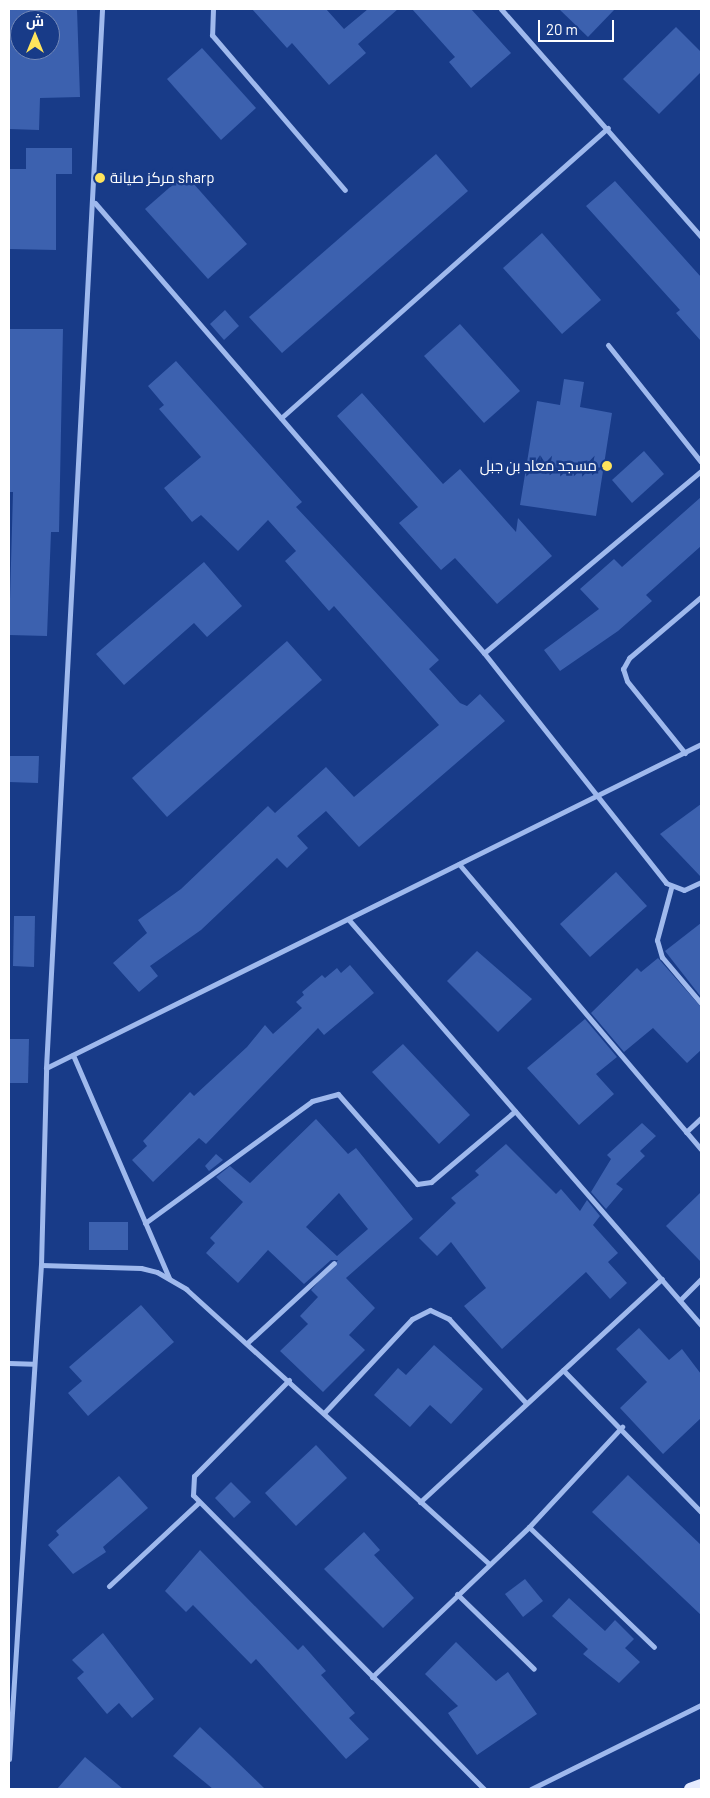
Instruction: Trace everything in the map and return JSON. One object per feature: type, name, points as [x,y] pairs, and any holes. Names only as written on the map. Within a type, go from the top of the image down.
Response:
[{"type":"main road","points":[[690,1789],[701,1785]]},
{"type":"street","points":[[9,1759],[33,1364],[41,1265],[46,1068],[94,203],[102,9]]},
{"type":"street","points":[[213,9],[212,34],[345,190]]},
{"type":"street","points":[[501,9],[608,128],[701,237]]},
{"type":"street","points":[[281,418],[608,128]]},
{"type":"street","points":[[94,203],[484,653],[671,888],[684,890],[701,882]]},
{"type":"street","points":[[608,344],[701,462]]},
{"type":"street","points":[[484,653],[701,471]]},
{"type":"street","points":[[685,753],[627,681],[623,669],[629,658],[701,597]]},
{"type":"street","points":[[46,1068],[349,920],[701,744]]},
{"type":"street","points":[[459,864],[701,1149]]},
{"type":"street","points":[[671,888],[657,940],[662,957],[701,1003]]},
{"type":"street","points":[[349,920],[701,1325]]},
{"type":"street","points":[[73,1055],[170,1279]]},
{"type":"street","points":[[145,1223],[312,1101],[338,1094],[417,1184],[431,1182],[515,1111]]},
{"type":"street","points":[[686,1132],[701,1118]]},
{"type":"street","points":[[247,1343],[334,1263]]},
{"type":"street","points":[[41,1265],[142,1268],[170,1279],[289,1380],[489,1564]]},
{"type":"street","points":[[420,1502],[526,1402],[662,1279]]},
{"type":"street","points":[[680,1300],[701,1279]]},
{"type":"street","points":[[324,1413],[412,1319],[430,1310],[449,1319],[526,1402]]},
{"type":"street","points":[[9,1363],[33,1364]]},
{"type":"street","points":[[563,1370],[622,1428],[701,1512]]},
{"type":"street","points":[[289,1380],[194,1476],[194,1495],[372,1678],[484,1789]]},
{"type":"street","points":[[372,1678],[457,1594],[529,1527],[622,1428]]},
{"type":"street","points":[[109,1586],[199,1502]]},
{"type":"street","points":[[529,1527],[654,1647]]},
{"type":"street","points":[[457,1594],[534,1669]]},
{"type":"street","points":[[531,1789],[701,1705]]},
{"type":"building","points":[[9,9],[77,9],[80,97],[40,98],[39,130],[9,129]]},
{"type":"building","points":[[252,9],[326,9],[344,29],[368,9],[398,9],[358,44],[366,53],[329,85],[292,43],[287,48]]},
{"type":"building","points":[[412,9],[471,9],[511,53],[471,88],[449,62],[455,57]]},
{"type":"building","points":[[559,9],[615,9],[588,37]]},
{"type":"building","points":[[676,27],[701,52],[701,72],[659,114],[623,79]]},
{"type":"building","points":[[202,48],[256,108],[221,140],[167,79]]},
{"type":"building","points":[[26,148],[72,148],[72,174],[56,174],[56,250],[9,249],[9,169],[26,169]]},
{"type":"building","points":[[436,154],[468,191],[282,353],[249,317]]},
{"type":"building","points":[[185,174],[247,244],[208,279],[145,209]]},
{"type":"building","points":[[615,181],[701,277],[701,341],[676,313],[680,310],[586,206]]},
{"type":"building","points":[[542,233],[601,300],[562,334],[503,268]]},
{"type":"building","points":[[225,310],[239,326],[224,340],[210,324]]},
{"type":"building","points":[[460,324],[520,391],[484,423],[424,356]]},
{"type":"building","points":[[9,329],[63,329],[59,532],[51,532],[47,636],[9,635],[13,492],[9,492]]},
{"type":"building","points":[[176,361],[302,502],[296,507],[439,660],[429,669],[460,703],[467,706],[480,694],[505,721],[359,847],[326,811],[297,836],[308,848],[287,868],[277,858],[201,930],[150,966],[158,976],[139,992],[113,963],[147,933],[138,920],[181,889],[268,806],[275,813],[326,767],[354,797],[439,725],[334,606],[329,611],[285,561],[296,551],[268,520],[238,551],[201,515],[192,522],[164,488],[201,457],[159,409],[164,405],[148,386]]},
{"type":"building","points":[[564,379],[584,382],[580,407],[612,413],[596,516],[520,505],[537,401],[560,405]]},
{"type":"building","points":[[362,393],[443,484],[460,469],[516,532],[518,518],[552,556],[497,604],[455,558],[441,570],[399,523],[418,507],[337,416]]},
{"type":"building","points":[[644,451],[664,474],[632,503],[612,480]]},
{"type":"building","points":[[701,497],[701,546],[646,595],[652,601],[618,631],[560,671],[544,650],[599,609],[580,589],[614,559],[622,567]]},
{"type":"building","points":[[204,562],[242,606],[207,637],[194,623],[124,685],[96,654]]},
{"type":"building","points":[[287,641],[322,680],[167,817],[132,778]]},
{"type":"building","points":[[9,756],[39,756],[38,783],[9,782]]},
{"type":"building","points":[[701,804],[701,877],[660,834]]},
{"type":"building","points":[[616,872],[647,906],[590,957],[560,924]]},
{"type":"building","points":[[14,916],[35,916],[34,967],[13,966]]},
{"type":"building","points":[[701,923],[701,997],[665,951]]},
{"type":"building","points":[[477,951],[532,999],[498,1032],[447,981]]},
{"type":"building","points":[[658,958],[701,1007],[701,1050],[687,1063],[653,1028],[624,1052],[591,1013],[637,968],[641,972]]},
{"type":"building","points":[[350,965],[374,993],[324,1035],[318,1028],[206,1144],[199,1138],[153,1182],[132,1160],[147,1146],[143,1141],[190,1092],[194,1096],[247,1047],[265,1025],[273,1034],[302,1008],[296,1002],[304,995],[302,992],[322,975],[325,978],[337,968],[341,973]]},
{"type":"building","points":[[585,1019],[617,1057],[596,1074],[614,1094],[579,1125],[527,1068]]},
{"type":"building","points":[[9,1039],[29,1039],[28,1083],[9,1083]]},
{"type":"building","points":[[403,1044],[470,1115],[439,1144],[372,1072]]},
{"type":"building","points":[[316,1119],[348,1154],[356,1148],[413,1219],[346,1278],[375,1308],[349,1335],[365,1350],[323,1392],[280,1351],[308,1324],[300,1316],[318,1297],[311,1290],[338,1260],[331,1260],[304,1284],[268,1250],[238,1283],[206,1253],[215,1243],[210,1238],[243,1202],[216,1177],[230,1166],[250,1183]],"holes":[[[339,1193],[368,1229],[337,1256],[306,1227]]]},
{"type":"building","points":[[642,1123],[656,1136],[640,1151],[645,1156],[616,1184],[623,1189],[606,1209],[591,1192],[611,1159],[607,1155]]},
{"type":"building","points":[[506,1144],[556,1194],[561,1189],[580,1211],[587,1200],[600,1216],[593,1225],[618,1253],[608,1262],[627,1283],[610,1299],[586,1272],[502,1349],[464,1306],[486,1288],[451,1242],[437,1256],[419,1238],[456,1203],[451,1198],[479,1175],[475,1171]]},
{"type":"building","points":[[216,1154],[223,1160],[209,1171],[205,1166]]},
{"type":"building","points":[[701,1192],[701,1262],[666,1226]]},
{"type":"building","points":[[89,1222],[128,1222],[128,1250],[89,1250]]},
{"type":"building","points":[[141,1305],[174,1342],[88,1416],[68,1393],[82,1381],[69,1367]]},
{"type":"building","points":[[639,1328],[669,1360],[682,1349],[701,1374],[701,1418],[663,1454],[620,1408],[647,1382],[616,1349]]},
{"type":"building","points":[[434,1345],[483,1389],[451,1424],[430,1405],[410,1427],[374,1395],[398,1368],[406,1375]]},
{"type":"building","points":[[316,1445],[347,1478],[296,1526],[265,1493]]},
{"type":"building","points":[[628,1475],[701,1545],[701,1615],[592,1512]]},
{"type":"building","points":[[119,1476],[148,1508],[103,1547],[106,1552],[73,1574],[48,1545],[59,1535],[56,1531]]},
{"type":"building","points":[[231,1482],[251,1502],[234,1518],[215,1498]]},
{"type":"building","points":[[364,1532],[380,1550],[374,1555],[414,1598],[383,1628],[324,1569]]},
{"type":"building","points":[[200,1550],[298,1650],[303,1645],[326,1671],[321,1675],[355,1713],[349,1718],[369,1739],[346,1759],[256,1659],[251,1664],[193,1605],[186,1612],[165,1591]]},
{"type":"building","points":[[525,1579],[543,1601],[523,1617],[505,1594]]},
{"type":"building","points":[[569,1598],[605,1631],[615,1620],[634,1639],[625,1648],[640,1662],[619,1683],[583,1654],[588,1649],[552,1616]]},
{"type":"building","points":[[103,1633],[154,1699],[132,1718],[119,1703],[107,1714],[77,1678],[84,1672],[72,1660]]},
{"type":"building","points":[[456,1642],[496,1681],[508,1672],[537,1714],[477,1755],[448,1713],[458,1706],[425,1674]]},
{"type":"building","points":[[200,1727],[265,1789],[213,1789],[173,1756]]},
{"type":"building","points":[[85,1757],[123,1789],[57,1789]]},
{"type":"place","name":"مركز صيانة sharp","points":[[100,178]]},
{"type":"place","name":"مسجد معاد بن جبل","points":[[607,466]]}]
